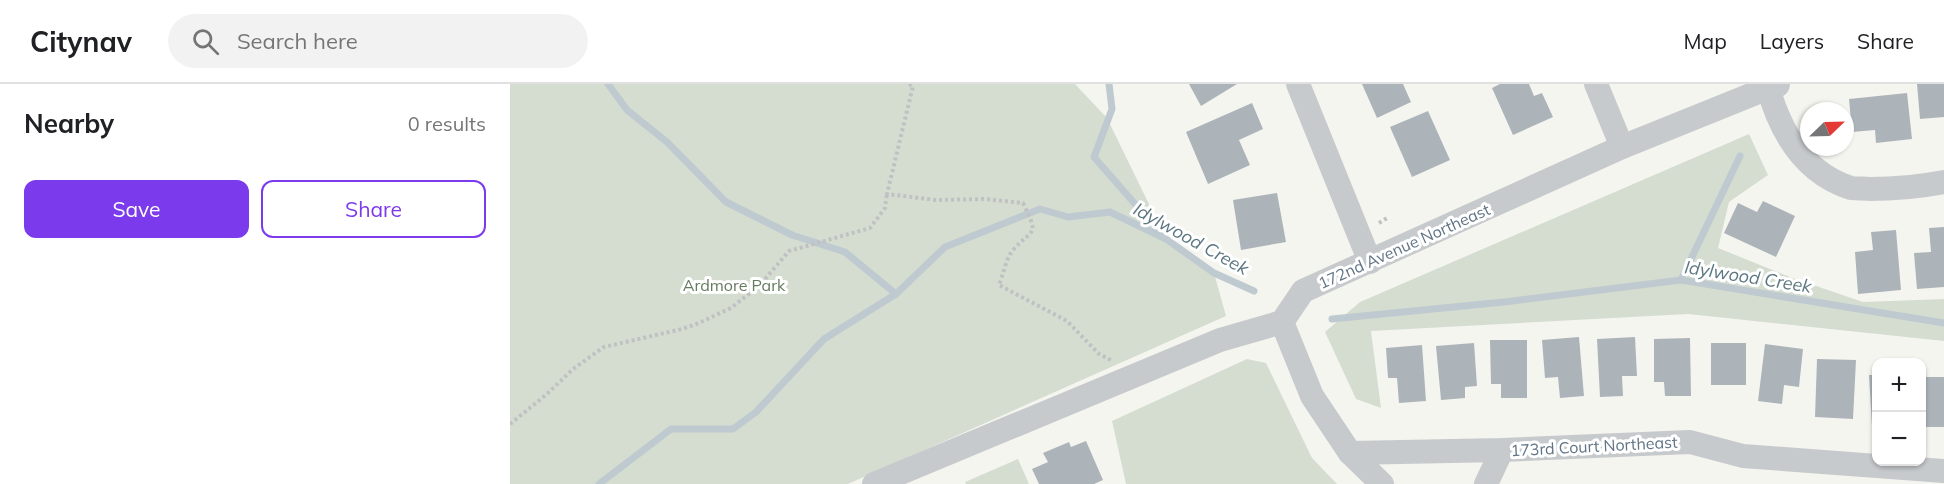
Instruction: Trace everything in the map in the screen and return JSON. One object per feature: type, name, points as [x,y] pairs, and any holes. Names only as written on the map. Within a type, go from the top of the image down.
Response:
[{"type":"street","points":[[1298,84],[1370,262]]},
{"type":"street","points":[[1596,84],[1622,147]]},
{"type":"street","points":[[1770,85],[1779,120],[1797,152],[1821,174],[1853,188],[1904,189],[1944,183]]},
{"type":"street","name":"172nd Avenue Northeast","points":[[1282,322],[1303,291],[1622,147],[1770,85]]},
{"type":"street","points":[[874,484],[1220,340],[1282,322],[1312,396],[1350,453],[1382,484]]},
{"type":"street","name":"173rd Court Northeast","points":[[1350,453],[1502,450],[1690,442],[1743,456],[1944,471]]},
{"type":"street","points":[[1486,484],[1502,450]]},
{"type":"path","points":[[510,424],[573,369],[604,347],[681,329],[731,308],[759,286],[789,251],[870,228],[885,208],[913,86],[909,84]]},
{"type":"path","points":[[887,194],[936,200],[985,199],[1023,204],[1033,224],[1031,235],[1011,251],[999,285],[1067,321],[1099,354],[1138,374]]},
{"type":"green space","name":"Ardmore Park","points":[[510,84],[1075,84],[1107,118],[1166,239],[1214,273],[1226,316],[848,484],[510,484]]},
{"type":"green space","points":[[1749,134],[1768,175],[1729,202],[1718,248],[1790,277],[1863,302],[1944,299],[1944,341],[1688,314],[1371,331],[1381,408],[1356,399],[1325,332],[1360,302]]},
{"type":"green space","points":[[1247,359],[1266,363],[1312,458],[1337,484],[1126,484],[1112,421]]},
{"type":"green space","points":[[1018,459],[1029,484],[966,484],[965,482]]},
{"type":"building","points":[[1189,84],[1237,84],[1201,106]]},
{"type":"building","points":[[1362,84],[1403,84],[1411,102],[1377,118]]},
{"type":"building","points":[[1500,84],[1529,84],[1534,96],[1542,93],[1553,117],[1513,135],[1492,88]]},
{"type":"building","points":[[1917,84],[1944,84],[1944,117],[1920,119]]},
{"type":"building","points":[[1907,93],[1912,139],[1876,143],[1875,130],[1854,132],[1854,102],[1849,102],[1849,99]]},
{"type":"building","points":[[1252,103],[1263,129],[1239,140],[1250,165],[1208,184],[1186,132]]},
{"type":"building","points":[[1428,111],[1450,160],[1412,177],[1390,127]]},
{"type":"building","points":[[1277,193],[1286,242],[1241,250],[1233,200]]},
{"type":"building","points":[[1763,201],[1795,216],[1776,257],[1724,233],[1738,203],[1757,212]]},
{"type":"building","points":[[1944,227],[1944,287],[1917,289],[1914,253],[1931,252],[1929,228]]},
{"type":"building","points":[[1896,230],[1901,290],[1858,294],[1855,252],[1873,250],[1871,232]]},
{"type":"building","points":[[1579,337],[1584,396],[1560,398],[1558,377],[1545,378],[1542,340]]},
{"type":"building","points":[[1635,337],[1637,376],[1622,376],[1623,396],[1600,397],[1597,339]]},
{"type":"building","points":[[1690,338],[1691,396],[1665,396],[1664,382],[1654,382],[1654,339]]},
{"type":"building","points":[[1490,340],[1527,340],[1527,398],[1501,398],[1501,384],[1491,384]]},
{"type":"building","points":[[1474,343],[1477,386],[1465,387],[1465,398],[1441,400],[1436,346]]},
{"type":"building","points":[[1711,343],[1746,343],[1746,385],[1711,385]]},
{"type":"building","points":[[1765,344],[1803,349],[1799,387],[1784,385],[1782,404],[1758,401]]},
{"type":"building","points":[[1422,345],[1426,401],[1399,403],[1397,378],[1388,378],[1386,348]]},
{"type":"building","points":[[1817,359],[1856,360],[1853,419],[1815,417]]},
{"type":"building","points":[[1869,375],[1872,375],[1872,426]]},
{"type":"building","points":[[1926,377],[1944,377],[1944,427],[1926,427]]},
{"type":"building","points":[[1086,441],[1103,480],[1094,484],[1039,484],[1032,469],[1048,462],[1043,453],[1069,442],[1071,447]]},
{"type":"waterway","points":[[608,84],[627,110],[667,142],[726,202],[792,235],[845,252],[896,294]]},
{"type":"waterway","points":[[1109,84],[1112,109],[1094,157],[1163,236]]},
{"type":"waterway","points":[[1681,280],[1740,156]]},
{"type":"waterway","name":"Idylwood Creek","points":[[599,484],[671,429],[733,429],[756,412],[824,339],[896,294],[945,247],[1040,209],[1068,217],[1110,212],[1166,239],[1214,273],[1254,291]]},
{"type":"waterway","name":"Idylwood Creek","points":[[1332,319],[1504,302],[1681,280],[1944,323]]}]
